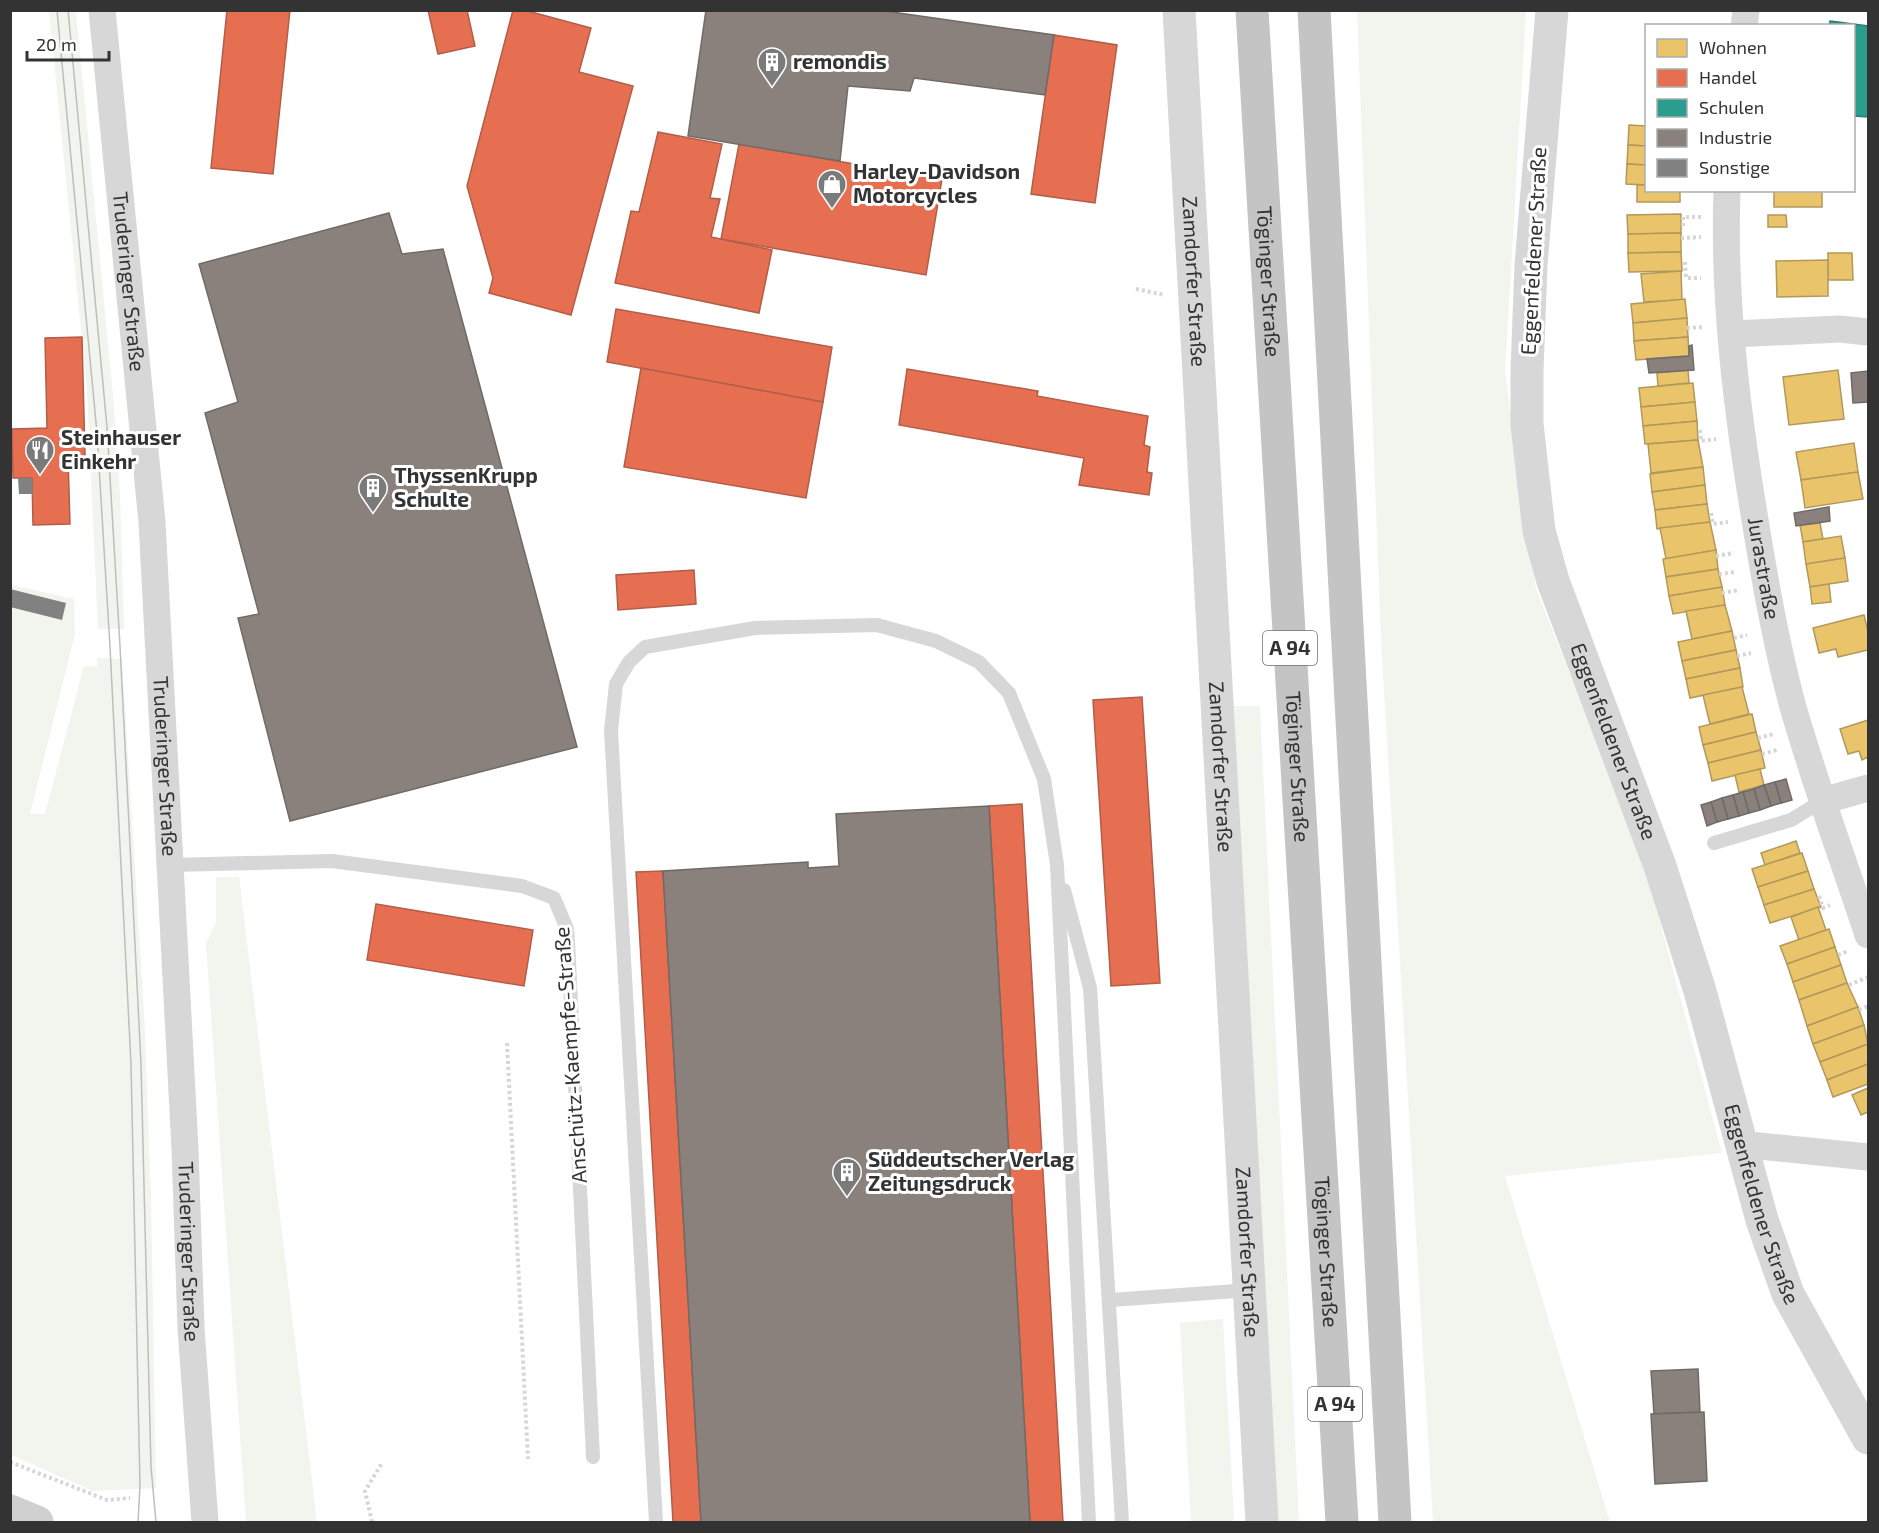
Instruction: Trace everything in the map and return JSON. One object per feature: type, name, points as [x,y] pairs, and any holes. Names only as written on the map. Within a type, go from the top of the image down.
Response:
[{"type":"highway","name":"Töginger Straße","points":[[1252,10],[1342,1522]]},
{"type":"highway","name":"A 94","points":[[1314,10],[1395,1522]]},
{"type":"main road","points":[[10,1511],[38,1522]]},
{"type":"street","name":"Truderinger Straße","points":[[102,10],[152,522],[185,1149],[191,1318],[205,1522]]},
{"type":"street","name":"Zamdorfer Straße","points":[[1179,10],[1263,1522]]},
{"type":"street","name":"Eggenfeldener Straße","points":[[1551,10],[1532,253],[1527,371],[1527,424],[1539,531],[1553,581],[1660,866],[1700,991],[1762,1220],[1788,1294],[1869,1438]]},
{"type":"street","name":"Jurastraße","points":[[1727,192],[1726,237],[1732,334],[1744,456],[1768,594],[1792,704],[1822,801],[1869,935]]},
{"type":"street","points":[[1732,334],[1840,329],[1869,332]]},
{"type":"street","points":[[1822,801],[1869,788]]},
{"type":"street","points":[[1740,1144],[1869,1157]]},
{"type":"lane","points":[[656,1522],[611,731],[616,684],[629,662],[645,647],[755,628],[877,625],[936,641],[979,662],[1009,693],[1044,779],[1057,865],[1089,1522]]},
{"type":"lane","points":[[1714,843],[1791,820],[1822,801]]},
{"type":"lane","name":"Anschütz-Kaempfe-Straße","points":[[170,865],[332,861],[522,886],[554,898],[567,929],[568,941],[593,1457]]},
{"type":"lane","points":[[1057,865],[1090,988],[1111,1300],[1122,1522]]},
{"type":"lane","points":[[1111,1300],[1250,1290]]},
{"type":"path","points":[[1136,289],[1175,297]]},
{"type":"path","points":[[1758,738],[1782,732]]},
{"type":"path","points":[[1849,985],[1869,977]]},
{"type":"path","points":[[1859,1010],[1869,1006]]},
{"type":"path","points":[[507,1043],[528,1459]]},
{"type":"path","points":[[10,1462],[106,1500],[130,1498]]},
{"type":"path","points":[[372,1522],[365,1491],[382,1463]]},
{"type":"shaded area","points":[[49,11],[76,11],[114,406],[120,496],[124,629],[98,629],[87,389]]},
{"type":"shaded area","points":[[1357,11],[1526,11],[1505,373],[1536,589],[1643,859],[1722,1153],[1505,1176],[1610,1522],[1433,1522],[1381,639]]},
{"type":"shaded area","points":[[11,585],[74,599],[75,634],[30,814],[45,814],[84,666],[97,667],[97,658],[122,659],[145,1031],[151,1196],[156,1488],[93,1491],[11,1455]]},
{"type":"shaded area","points":[[1233,706],[1260,706],[1299,1522],[1277,1522]]},
{"type":"shaded area","points":[[216,877],[239,877],[317,1522],[246,1522],[206,943],[216,923]]},
{"type":"shaded area","points":[[1223,1319],[1234,1522],[1191,1522],[1180,1323]]},
{"type":"building: Wohnen","points":[[1629,125],[1645,126],[1645,146],[1628,145]]},
{"type":"building: Wohnen","points":[[1628,145],[1645,146],[1645,165],[1627,164]]},
{"type":"building: Wohnen","points":[[1627,164],[1645,165],[1645,185],[1626,184]]},
{"type":"building: Wohnen","points":[[1637,185],[1645,185],[1645,192],[1680,192],[1680,202],[1637,202]]},
{"type":"building: Wohnen","points":[[1774,192],[1822,192],[1822,207],[1774,207]]},
{"type":"building: Wohnen","points":[[1681,214],[1681,233],[1628,234],[1627,215]]},
{"type":"building: Wohnen","points":[[1768,215],[1786,215],[1787,227],[1768,227]]},
{"type":"building: Wohnen","points":[[1681,233],[1681,252],[1628,253],[1628,234]]},
{"type":"building: Wohnen","points":[[1681,252],[1682,271],[1629,272],[1628,253]]},
{"type":"building: Wohnen","points":[[1828,253],[1852,253],[1853,280],[1828,280]]},
{"type":"building: Wohnen","points":[[1828,260],[1828,296],[1777,297],[1776,261]]},
{"type":"building: Wohnen","points":[[1681,271],[1682,300],[1644,302],[1641,274]]},
{"type":"building: Wohnen","points":[[1685,299],[1687,318],[1633,323],[1631,304]]},
{"type":"building: Wohnen","points":[[1687,318],[1688,337],[1634,341],[1633,323]]},
{"type":"building: Wohnen","points":[[1688,337],[1689,356],[1636,360],[1634,341]]},
{"type":"building: Wohnen","points":[[1688,370],[1689,383],[1658,386],[1657,373]]},
{"type":"building: Wohnen","points":[[1838,370],[1844,419],[1789,425],[1783,377]]},
{"type":"building: Wohnen","points":[[1693,383],[1695,402],[1641,407],[1639,388]]},
{"type":"building: Wohnen","points":[[1695,402],[1697,421],[1643,426],[1641,407]]},
{"type":"building: Wohnen","points":[[1697,421],[1698,440],[1645,444],[1643,426]]},
{"type":"building: Wohnen","points":[[1698,440],[1703,467],[1651,473],[1648,444]]},
{"type":"building: Wohnen","points":[[1854,443],[1858,472],[1801,480],[1796,452]]},
{"type":"building: Wohnen","points":[[1703,467],[1705,485],[1652,492],[1650,474]]},
{"type":"building: Wohnen","points":[[1858,472],[1863,499],[1805,508],[1801,480]]},
{"type":"building: Wohnen","points":[[1705,485],[1707,504],[1655,510],[1652,492]]},
{"type":"building: Wohnen","points":[[1707,504],[1710,522],[1657,529],[1655,510]]},
{"type":"building: Wohnen","points":[[1710,522],[1716,550],[1666,559],[1660,528]]},
{"type":"building: Wohnen","points":[[1820,523],[1823,539],[1803,542],[1800,525]]},
{"type":"building: Wohnen","points":[[1841,536],[1845,558],[1806,564],[1803,542]]},
{"type":"building: Wohnen","points":[[1716,550],[1718,569],[1666,577],[1663,559]]},
{"type":"building: Wohnen","points":[[1845,558],[1848,581],[1810,587],[1806,564]]},
{"type":"building: Wohnen","points":[[1718,569],[1722,587],[1669,596],[1666,577]]},
{"type":"building: Wohnen","points":[[1829,584],[1831,602],[1812,604],[1810,587]]},
{"type":"building: Wohnen","points":[[1722,587],[1725,605],[1673,614],[1669,596]]},
{"type":"building: Wohnen","points":[[1725,605],[1732,631],[1692,639],[1686,611]]},
{"type":"building: Wohnen","points":[[1864,615],[1868,632],[1868,650],[1838,657],[1836,649],[1819,653],[1813,628]]},
{"type":"building: Wohnen","points":[[1732,631],[1736,650],[1682,661],[1678,642]]},
{"type":"building: Wohnen","points":[[1736,650],[1740,668],[1686,679],[1682,661]]},
{"type":"building: Wohnen","points":[[1740,668],[1743,687],[1690,698],[1686,679]]},
{"type":"building: Wohnen","points":[[1742,687],[1749,714],[1710,724],[1703,695]]},
{"type":"building: Wohnen","points":[[1752,714],[1756,732],[1703,745],[1699,727]]},
{"type":"building: Wohnen","points":[[1868,720],[1868,757],[1862,760],[1859,751],[1848,754],[1840,729]]},
{"type":"building: Wohnen","points":[[1756,732],[1761,750],[1708,763],[1703,745]]},
{"type":"building: Wohnen","points":[[1761,750],[1765,768],[1712,781],[1708,763]]},
{"type":"building: Wohnen","points":[[1760,769],[1764,785],[1739,792],[1735,775]]},
{"type":"building: Wohnen","points":[[1796,841],[1800,853],[1765,865],[1761,853]]},
{"type":"building: Wohnen","points":[[1802,853],[1808,871],[1758,887],[1752,869]]},
{"type":"building: Wohnen","points":[[1808,871],[1814,889],[1764,905],[1758,887]]},
{"type":"building: Wohnen","points":[[1814,889],[1821,907],[1770,923],[1764,905]]},
{"type":"building: Wohnen","points":[[1818,907],[1826,930],[1799,940],[1791,917]]},
{"type":"building: Wohnen","points":[[1829,929],[1835,947],[1787,964],[1780,946]]},
{"type":"building: Wohnen","points":[[1835,947],[1841,965],[1793,982],[1787,964]]},
{"type":"building: Wohnen","points":[[1841,965],[1847,983],[1799,1000],[1793,982]]},
{"type":"building: Wohnen","points":[[1847,983],[1858,1007],[1807,1026],[1799,1000]]},
{"type":"building: Wohnen","points":[[1858,1007],[1864,1025],[1813,1044],[1807,1026]]},
{"type":"building: Wohnen","points":[[1864,1025],[1868,1044],[1820,1062],[1813,1044]]},
{"type":"building: Wohnen","points":[[1868,1044],[1868,1064],[1827,1080],[1820,1062]]},
{"type":"building: Wohnen","points":[[1868,1064],[1868,1084],[1833,1097],[1827,1080]]},
{"type":"building: Wohnen","points":[[1868,1088],[1868,1112],[1861,1115],[1852,1095]]},
{"type":"building: Handel","points":[[227,10],[290,10],[273,174],[211,168]]},
{"type":"building: Handel","points":[[428,10],[467,10],[475,46],[438,54]]},
{"type":"building: Handel","points":[[513,10],[524,10],[591,28],[579,72],[633,86],[571,315],[489,293],[493,278],[467,186]]},
{"type":"building: Handel","points":[[1054,35],[1117,45],[1095,203],[1031,194]]},
{"type":"building: Handel","points":[[658,132],[722,144],[710,198],[720,199],[711,237],[772,250],[759,313],[615,283],[631,211],[639,212]]},
{"type":"building: Handel","name":"Harley-Davidson Motorcycles","points":[[739,144],[942,179],[926,275],[721,239]]},
{"type":"building: Handel","points":[[616,309],[832,347],[823,402],[607,362]]},
{"type":"building: Handel","points":[[82,337],[85,455],[68,456],[70,524],[33,525],[32,478],[13,478],[12,429],[47,428],[45,338]]},
{"type":"building: Handel","points":[[641,368],[823,402],[806,498],[624,467]]},
{"type":"building: Handel","points":[[907,369],[1038,391],[1037,396],[1148,416],[1144,445],[1150,447],[1147,472],[1152,473],[1149,495],[1079,485],[1084,458],[899,425]]},
{"type":"building: Handel","points":[[694,570],[696,604],[618,610],[616,575]]},
{"type":"building: Handel","points":[[1142,697],[1160,983],[1111,986],[1093,700]]},
{"type":"building: Handel","points":[[1022,804],[1063,1522],[1030,1522],[989,806]]},
{"type":"building: Handel","points":[[663,871],[701,1522],[673,1522],[636,872]]},
{"type":"building: Handel","points":[[376,904],[533,930],[524,986],[367,960]]},
{"type":"building: Schulen","points":[[1830,21],[1853,24],[1829,24]]},
{"type":"building: Schulen","points":[[1855,24],[1868,26],[1868,117],[1855,116]]},
{"type":"building: Industrie","name":"remondis","points":[[706,10],[878,10],[1054,35],[1045,95],[914,78],[910,91],[848,86],[840,161],[688,136]]},
{"type":"building: Industrie","name":"ThyssenKrupp Schulte","points":[[389,213],[402,254],[443,249],[577,747],[290,821],[238,618],[259,614],[205,413],[238,402],[199,264]]},
{"type":"building: Industrie","points":[[1692,345],[1694,370],[1649,373],[1647,359],[1689,356],[1689,346]]},
{"type":"building: Industrie","points":[[1868,371],[1868,402],[1853,403],[1851,373]]},
{"type":"building: Industrie","points":[[1829,507],[1830,521],[1796,526],[1794,513]]},
{"type":"building: Industrie","points":[[1786,779],[1792,800],[1781,803],[1775,782]]},
{"type":"building: Industrie","points":[[1775,782],[1781,803],[1771,806],[1764,785]]},
{"type":"building: Industrie","points":[[1764,785],[1771,806],[1760,810],[1754,789]]},
{"type":"building: Industrie","points":[[1754,789],[1760,810],[1749,813],[1743,792]]},
{"type":"building: Industrie","points":[[1743,792],[1749,813],[1739,816],[1733,795]]},
{"type":"building: Industrie","points":[[1733,795],[1739,816],[1728,819],[1722,798]]},
{"type":"building: Industrie","points":[[1722,798],[1728,819],[1717,822],[1711,802]]},
{"type":"building: Industrie","points":[[1711,802],[1717,822],[1707,826],[1701,805]]},
{"type":"building: Industrie","name":"Süddeutscher Verlag Zeitungsdruck","points":[[989,806],[1030,1522],[701,1522],[663,871],[808,862],[808,868],[839,866],[836,814]]},
{"type":"building: Industrie","points":[[1698,1369],[1700,1412],[1654,1414],[1651,1371]]},
{"type":"building: Industrie","points":[[1704,1412],[1707,1481],[1655,1484],[1651,1414]]},
{"type":"building: Sonstige","points":[[18,478],[32,478],[33,494],[19,494]]},
{"type":"building: Sonstige","points":[[10,589],[66,603],[62,620],[10,607]]},
{"type":"tram line","points":[[57,10],[97,433],[110,647],[131,1064],[140,1486],[138,1522]]},
{"type":"tram line","points":[[68,10],[107,427],[120,646],[141,1064],[151,1467],[156,1522]]},
{"type":"place","name":"remondis","points":[[772,88]]},
{"type":"place","name":"Harley-Davidson Motorcycles","points":[[832,210]]},
{"type":"place","name":"Steinhauser Einkehr","points":[[40,476]]},
{"type":"place","name":"ThyssenKrupp Schulte","points":[[373,514]]},
{"type":"place","name":"Süddeutscher Verlag Zeitungsdruck","points":[[847,1198]]}]
